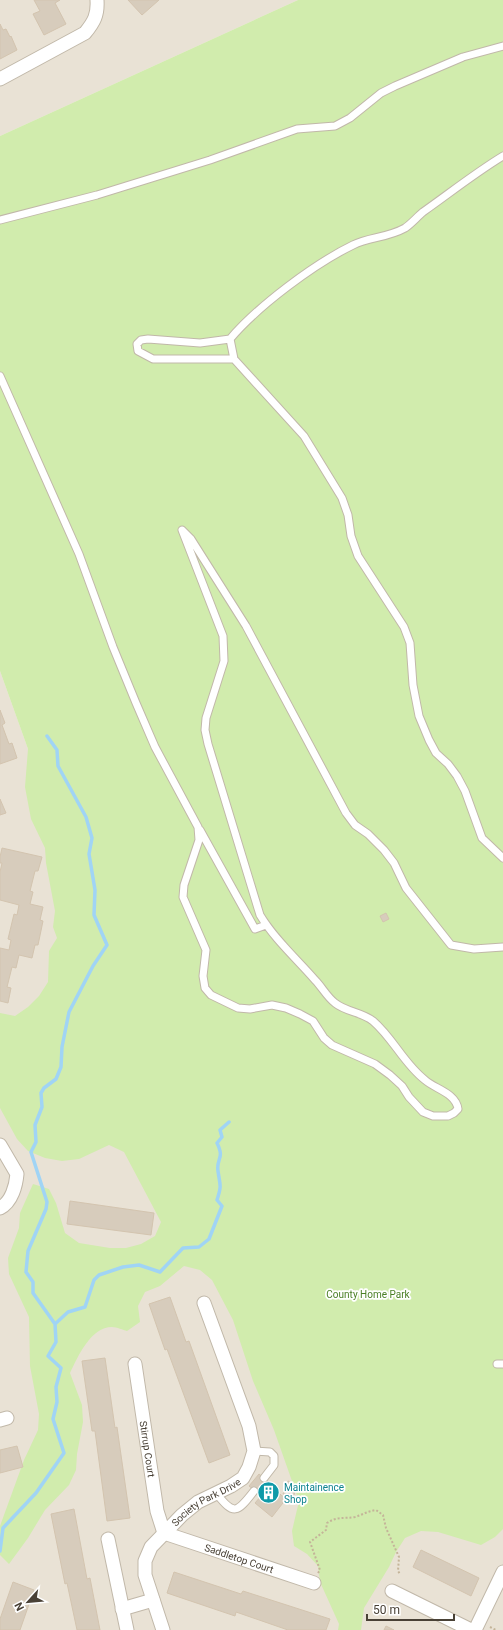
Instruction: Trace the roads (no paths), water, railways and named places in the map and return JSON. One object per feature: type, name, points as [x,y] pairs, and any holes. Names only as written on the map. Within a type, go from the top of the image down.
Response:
[{"type":"street","points":[[0,79],[84,33],[94,22],[98,12],[97,0]]},
{"type":"street","points":[[0,1145],[17,1174],[16,1186],[10,1197],[0,1208]]},
{"type":"street","points":[[204,1303],[249,1426],[254,1451]]},
{"type":"street","name":"Stirrup Court","points":[[135,1364],[157,1511],[164,1532]]},
{"type":"street","name":"Society Park Drive","points":[[163,1630],[145,1576],[145,1561],[151,1547],[164,1532],[198,1502],[231,1486],[243,1478],[254,1451]]},
{"type":"street","name":"Saddletop Court","points":[[164,1532],[314,1583]]},
{"type":"street","points":[[108,1538],[127,1630]]},
{"type":"street","points":[[475,1630],[503,1572]]},
{"type":"street","points":[[392,1591],[471,1630]]},
{"type":"street","points":[[122,1609],[153,1600]]},
{"type":"lane","points":[[0,220],[98,195],[210,160],[297,129],[335,126],[350,118],[381,93],[395,86],[463,57],[503,46]]},
{"type":"lane","points":[[234,359],[153,359],[138,351],[137,344],[141,340],[148,339],[200,343],[230,339],[250,317],[293,284],[333,257],[354,244],[393,234],[407,226],[467,179],[503,156]]},
{"type":"lane","points":[[230,339],[234,359],[304,436],[342,498],[348,515],[351,536],[358,556],[404,627],[408,638],[413,685],[419,716],[429,740],[436,753],[448,764],[460,781],[482,838],[503,858]]},
{"type":"lane","points":[[0,376],[79,554],[113,647],[155,747],[255,929],[266,925]]},
{"type":"lane","points":[[198,827],[199,840],[184,884],[183,897],[206,950],[203,976],[205,988],[211,995],[238,1008],[250,1009],[272,1005],[286,1008],[300,1014],[313,1022],[324,1038],[332,1045],[375,1064],[390,1075],[402,1086],[409,1097],[423,1112],[432,1116],[448,1116],[454,1113],[458,1109],[457,1104],[453,1099],[444,1091],[425,1081],[373,1021],[361,1014],[346,1010],[335,1003],[266,925],[260,915],[205,730],[206,718],[224,661],[223,636],[182,530],[191,539],[246,626],[346,813],[355,825],[368,834],[384,850],[394,863],[406,888],[451,945],[474,949],[503,947]]},
{"type":"lane","points":[[254,1451],[270,1452],[274,1456],[274,1466],[264,1478]]},
{"type":"lane","points":[[216,1493],[232,1510],[243,1506],[254,1491]]},
{"type":"waterway","points":[[0,1551],[3,1528],[36,1493],[64,1453],[53,1419],[57,1402],[56,1387],[61,1368],[48,1356],[56,1342],[55,1324],[33,1293],[33,1282],[26,1272],[28,1251],[46,1209],[47,1202],[31,1152],[36,1142],[35,1125],[42,1107],[41,1093],[44,1088],[56,1079],[61,1067],[62,1047],[69,1012],[93,966],[107,945],[94,915],[95,890],[89,854],[92,838],[86,817],[58,766],[57,750],[47,736]]},
{"type":"waterway","points":[[55,1324],[68,1312],[85,1307],[94,1280],[99,1275],[123,1267],[139,1265],[160,1272],[183,1248],[199,1247],[209,1239],[222,1206],[217,1200],[220,1188],[218,1167],[220,1152],[217,1143],[222,1137],[220,1130],[229,1122]]},
{"type":"place","name":"Maintainence Shop","points":[[268,1493]]},
{"type":"park label","name":"County Home Park","points":[[368,1294]]}]
